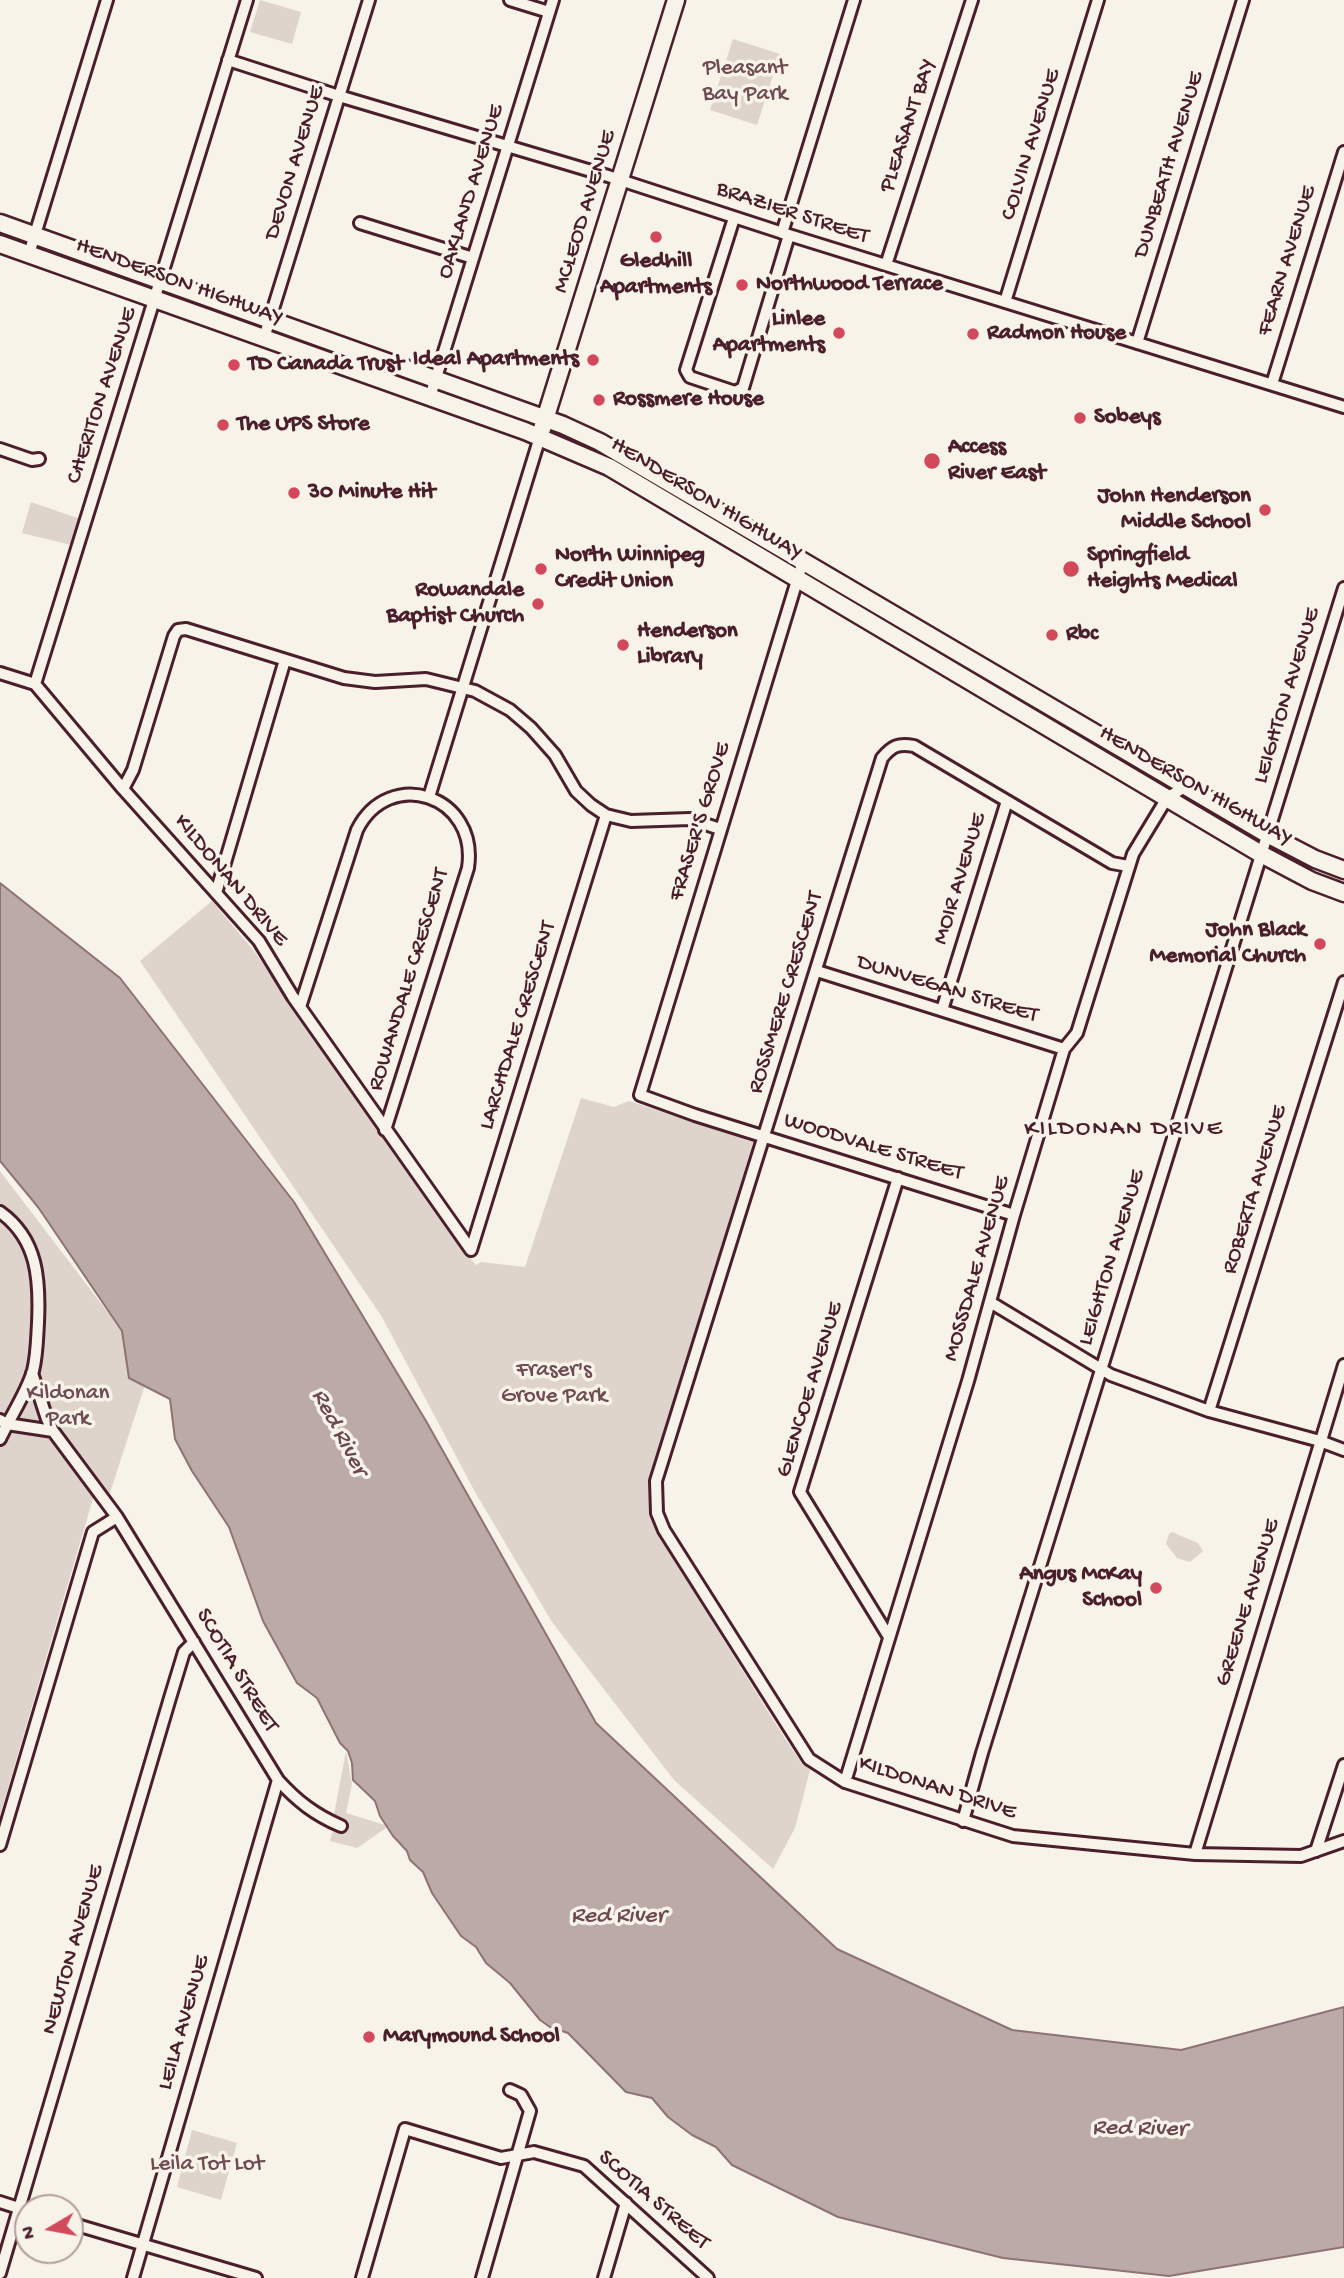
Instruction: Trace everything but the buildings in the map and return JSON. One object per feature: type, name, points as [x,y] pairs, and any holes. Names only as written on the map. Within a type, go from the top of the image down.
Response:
[{"type":"main road","name":"MCLEOD AVENUE","points":[[540,437],[676,0]]},
{"type":"main road","name":"HENDERSON HIGHWAY","points":[[0,223],[436,379],[600,442],[1267,834],[1315,859],[1344,870]]},
{"type":"main road","name":"HENDERSON HIGHWAY","points":[[0,243],[540,437],[609,467],[1261,854],[1312,881],[1344,893]]},
{"type":"main road","points":[[656,496],[674,484]]},
{"type":"main road","points":[[981,688],[990,671]]},
{"type":"main road","points":[[1081,747],[1091,730]]},
{"type":"street","points":[[29,254],[107,0]]},
{"type":"street","name":"CHERITON AVENUE","points":[[35,684],[247,0]]},
{"type":"street","name":"DEVON AVENUE","points":[[264,338],[369,0]]},
{"type":"street","points":[[510,0],[550,12]]},
{"type":"street","name":"OAKLAND AVENUE","points":[[430,397],[553,0]]},
{"type":"street","points":[[734,218],[686,370],[690,377],[736,391],[743,388],[854,0]]},
{"type":"street","name":"PLEASANT BAY","points":[[886,265],[972,0]]},
{"type":"street","name":"COLVIN AVENUE","points":[[1005,302],[1098,0]]},
{"type":"street","name":"DUNBEATH AVENUE","points":[[1137,343],[1243,0]]},
{"type":"street","name":"BRAZIER STREET","points":[[228,60],[1344,407]]},
{"type":"street","name":"FEARN AVENUE","points":[[1272,384],[1344,152]]},
{"type":"street","points":[[360,223],[473,258]]},
{"type":"street","points":[[300,1007],[361,821],[372,808],[392,798],[408,794],[429,797],[540,437]]},
{"type":"street","points":[[0,449],[32,460],[39,459]]},
{"type":"street","name":"FRASER'S GROVE","points":[[640,1095],[803,561]]},
{"type":"street","name":"LEIGHTON AVENUE","points":[[963,1821],[1344,588]]},
{"type":"street","points":[[123,789],[132,770],[174,636],[178,630],[186,629],[359,681],[426,679],[475,691],[510,710],[531,728],[555,755],[576,791],[606,815],[631,821],[690,819],[720,829]]},
{"type":"street","points":[[216,893],[285,660]]},
{"type":"street","points":[[0,673],[35,684]]},
{"type":"street","name":"KILDONAN DRIVE","points":[[35,684],[258,942],[385,1130],[471,1250]]},
{"type":"street","name":"ROSSMERE CRESCENT","points":[[657,1513],[656,1481],[882,758],[890,747],[902,744],[914,746],[1112,863],[1128,866]]},
{"type":"street","name":"MOSSDALE AVENUE","points":[[845,1783],[1065,1049],[1077,1033],[1128,866],[1167,798],[1185,786]]},
{"type":"street","name":"ROWANDALE CRESCENT","points":[[385,1130],[469,859],[468,841],[461,822],[449,808],[429,797]]},
{"type":"street","name":"MOIR AVENUE","points":[[942,1010],[1007,801]]},
{"type":"street","name":"LARCHDALE CRESCENT","points":[[471,1250],[606,815]]},
{"type":"street","name":"DUNVEGAN STREET","points":[[817,971],[1065,1049]]},
{"type":"street","name":"ROBERTA AVENUE","points":[[1209,1411],[1344,982]]},
{"type":"street","name":"WOODVALE STREET","points":[[640,1095],[1014,1214]]},
{"type":"street","name":"GLENCOE AVENUE","points":[[889,1637],[800,1492],[898,1178]]},
{"type":"street","points":[[0,1212],[25,1238],[36,1263],[38,1305],[36,1355],[32,1373],[3,1422],[0,1438]]},
{"type":"street","points":[[990,1302],[1101,1370],[1156,1393],[1344,1450]]},
{"type":"street","name":"GREENE AVENUE","points":[[1195,1854],[1344,1365]]},
{"type":"street","name":"SCOTIA STREET","points":[[32,1373],[53,1431],[117,1517],[278,1780],[296,1800],[314,1814],[341,1826]]},
{"type":"street","points":[[3,1422],[53,1431]]},
{"type":"street","name":"KILDONAN DRIVE","points":[[657,1513],[664,1530],[809,1759],[845,1783],[1013,1836],[1195,1854],[1301,1856],[1344,1841]]},
{"type":"street","points":[[0,1845],[93,1532],[117,1517]]},
{"type":"street","name":"NEWTON AVENUE","points":[[28,2194],[170,1698],[184,1652],[194,1642]]},
{"type":"street","points":[[1316,1851],[1344,1765]]},
{"type":"street","name":"LEILA AVENUE","points":[[133,2278],[278,1780]]},
{"type":"street","points":[[482,2278],[530,2111],[521,2095],[510,2090]]},
{"type":"street","name":"SCOTIA STREET","points":[[362,2278],[405,2129],[502,2158],[534,2152],[584,2166],[708,2278]]},
{"type":"street","points":[[604,2278],[626,2203]]},
{"type":"street","points":[[84,2227],[256,2278]]},
{"type":"street","name":"NEWTON AVENUE","points":[[0,2273],[14,2236]]},
{"type":"green space","points":[[260,0],[301,12],[292,44],[250,32]]},
{"type":"green space","name":"Pleasant Bay Park","points":[[733,39],[780,54],[757,125],[710,110]]},
{"type":"green space","points":[[31,502],[80,519],[71,545],[22,533]]},
{"type":"green space","name":"Fraser's Grove Park","points":[[212,901],[254,951],[464,1252],[476,1265],[481,1262],[525,1267],[581,1098],[614,1107],[629,1101],[753,1142],[650,1479],[649,1501],[658,1534],[777,1726],[802,1764],[810,1770],[795,1828],[773,1869],[674,1780],[552,1622],[475,1492],[382,1317],[140,961]]},
{"type":"green space","name":"Kildonan Park","points":[[0,1171],[122,1331],[129,1378],[145,1385],[109,1496],[97,1485],[0,1815]]},
{"type":"green space","points":[[1172,1532],[1198,1543],[1203,1551],[1190,1562],[1177,1558],[1166,1544]]},
{"type":"green space","points":[[346,1751],[352,1784],[346,1813],[385,1825],[386,1828],[357,1848],[330,1841],[333,1831],[342,1833],[345,1820],[334,1815]]},
{"type":"green space","name":"Leila Tot Lot","points":[[192,2130],[237,2143],[221,2200],[177,2187]]},
{"type":"water","name":"Red River","points":[[0,883],[120,978],[294,1202],[426,1421],[596,1723],[837,1949],[1012,2030],[1181,2050],[1344,2007],[1344,2247],[1169,2276],[1003,2258],[838,2217],[732,2165],[716,2147],[692,2135],[668,2117],[652,2098],[626,2092],[568,2033],[550,2027],[540,2020],[510,1983],[486,1963],[476,1947],[461,1936],[432,1893],[423,1872],[410,1860],[407,1851],[380,1816],[375,1801],[353,1780],[348,1751],[340,1743],[317,1698],[297,1683],[263,1621],[229,1527],[192,1471],[175,1439],[170,1399],[129,1378],[122,1331],[38,1207],[0,1161]]},
{"type":"place","name":"Gledhill Apartments","points":[[656,237]]},
{"type":"place","name":"Northwood Terrace","points":[[742,285]]},
{"type":"place","name":"Linlee Apartments","points":[[839,333]]},
{"type":"place","name":"Radmon House","points":[[973,334]]},
{"type":"place","name":"Ideal Apartments","points":[[593,360]]},
{"type":"place","name":"TD Canada Trust","points":[[234,365]]},
{"type":"place","name":"Rossmere House","points":[[599,400]]},
{"type":"place","name":"Sobeys","points":[[1080,418]]},
{"type":"place","name":"The UPS Store","points":[[223,425]]},
{"type":"place","name":"Access River East","points":[[932,461]]},
{"type":"place","name":"30 Minute Hit","points":[[294,493]]},
{"type":"place","name":"John Henderson Middle School","points":[[1265,510]]},
{"type":"place","name":"North Winnipeg Credit Union","points":[[541,569]]},
{"type":"place","name":"Springfield Heights Medical","points":[[1071,569]]},
{"type":"place","name":"Rowandale Baptist Church","points":[[538,604]]},
{"type":"place","name":"Rbc","points":[[1052,635]]},
{"type":"place","name":"Henderson Library","points":[[623,645]]},
{"type":"place","name":"John Black Memorial Church","points":[[1320,944]]},
{"type":"place","name":"Angus McKay School","points":[[1156,1588]]},
{"type":"place","name":"Marymound School","points":[[369,2037]]},
{"type":"district","name":"KILDONAN DRIVE","points":[[1124,1130]]}]
